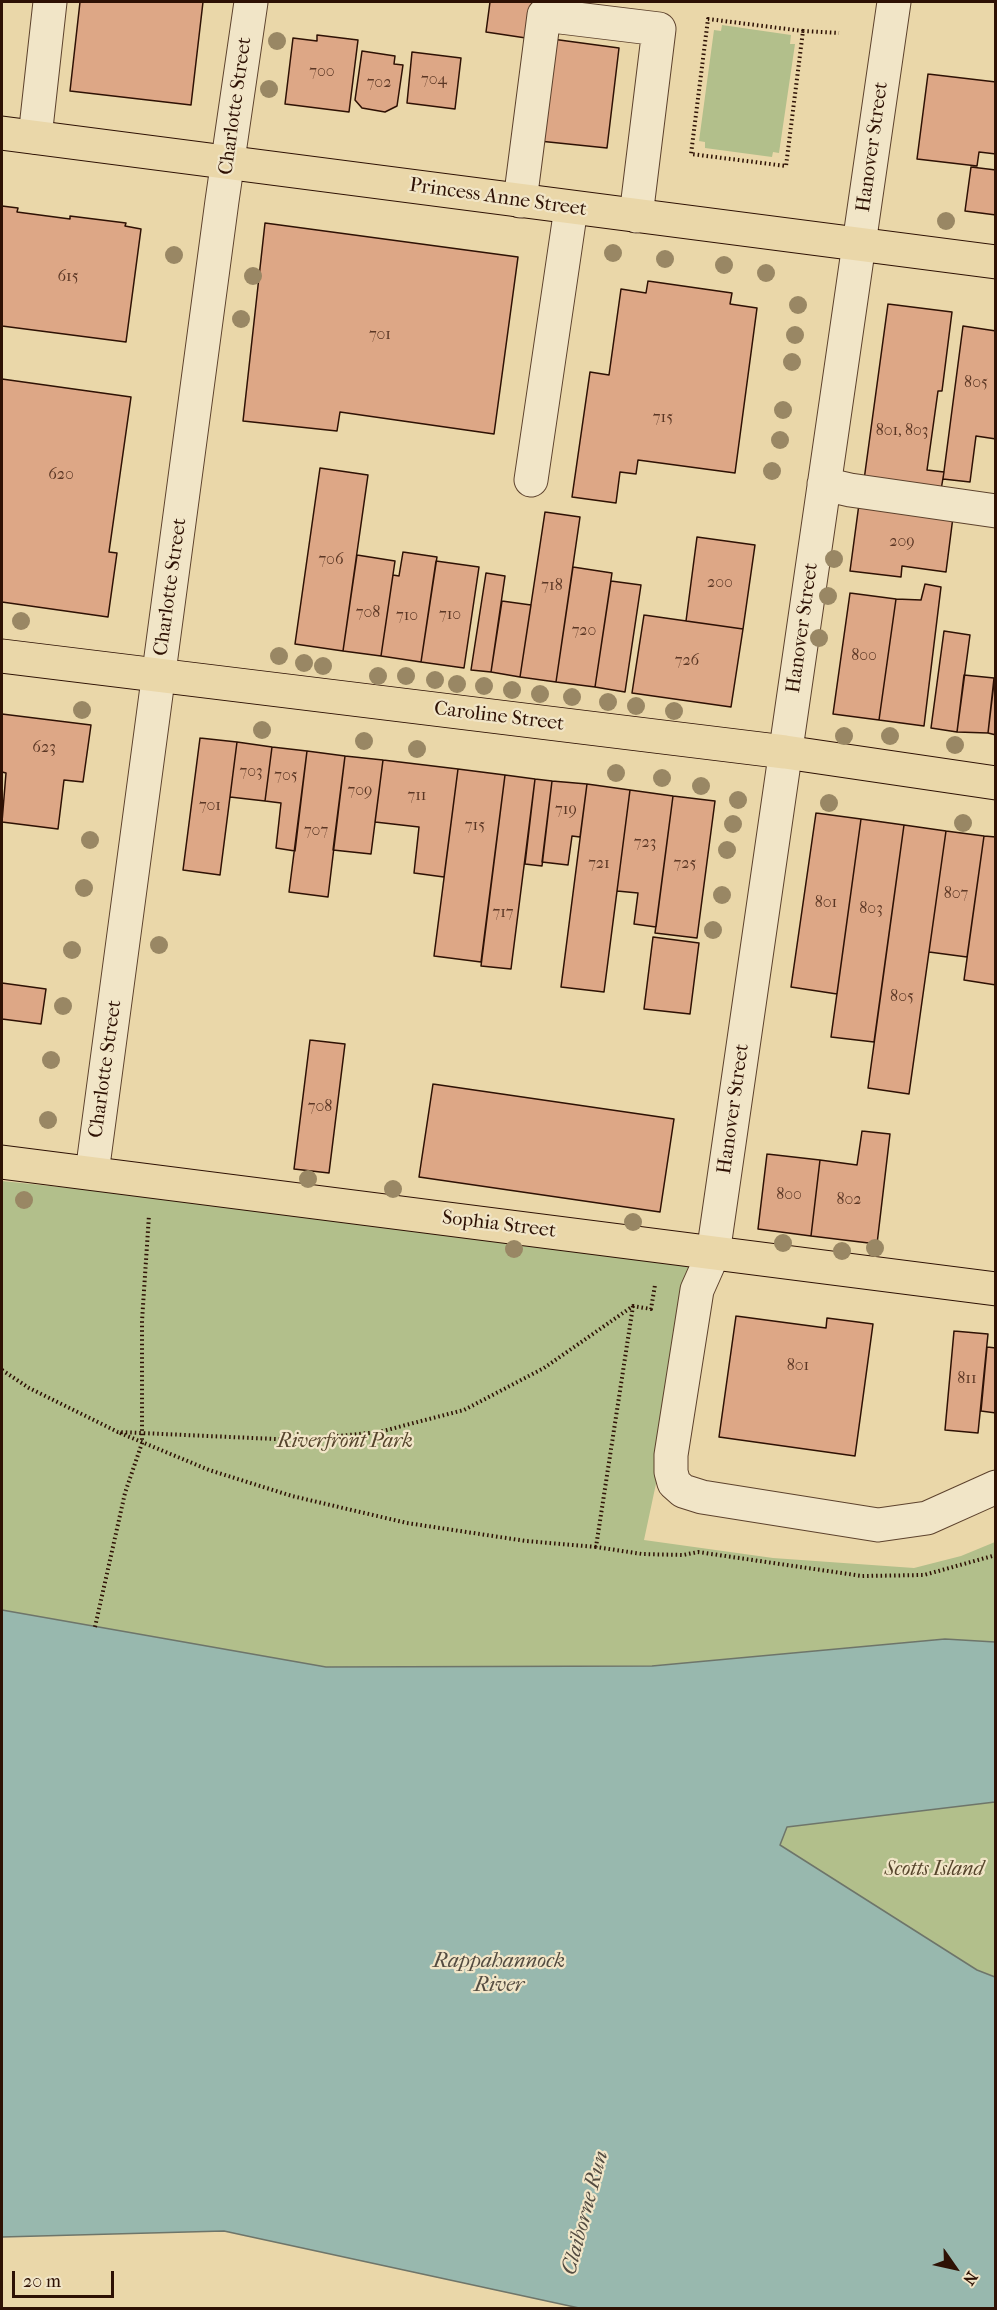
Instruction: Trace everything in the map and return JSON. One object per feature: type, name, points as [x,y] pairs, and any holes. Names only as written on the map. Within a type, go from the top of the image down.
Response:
[{"type":"main road","name":"Princess Anne Street","points":[[2,133],[996,262]]},
{"type":"main road","name":"Caroline Street","points":[[2,656],[785,752],[996,783]]},
{"type":"main road","name":"Sophia Street","points":[[2,1162],[996,1289]]},
{"type":"street","points":[[34,137],[50,2]]},
{"type":"street","name":"Charlotte Street","points":[[92,1173],[228,162],[252,2]]},
{"type":"street","name":"Hanover Street","points":[[894,2],[713,1254],[698,1290],[671,1455],[671,1472],[674,1483],[683,1491],[702,1497],[878,1525],[927,1518],[996,1488]]},
{"type":"street","points":[[520,201],[544,15],[659,29],[636,216]]},
{"type":"street","points":[[531,480],[571,208]]},
{"type":"street","points":[[824,484],[850,490],[996,511]]},
{"type":"path","points":[[803,32],[786,166],[691,154],[708,20],[803,32],[839,33]]},
{"type":"path","points":[[95,1627],[125,1493],[142,1443],[142,1321],[148,1215]]},
{"type":"path","points":[[118,1432],[298,1440],[379,1432],[464,1410],[544,1368],[633,1305],[651,1309],[655,1285]]},
{"type":"path","points":[[2,1370],[29,1388],[142,1443],[208,1470],[292,1496],[407,1523],[526,1541],[596,1547]]},
{"type":"green space","points":[[722,25],[791,35],[790,44],[795,44],[779,153],[773,152],[772,157],[705,148],[705,142],[699,141],[714,30],[721,31]]},
{"type":"green space","name":"Riverfront Park","points":[[2,1181],[713,1254],[697,1291],[644,1540],[773,1558],[914,1568],[961,1556],[995,1542],[995,1642],[944,1639],[652,1666],[326,1667],[2,1610]]},
{"type":"green space","name":"Scotts Island","points":[[995,1802],[995,1977],[977,1970],[779,1845],[787,1827]]},
{"type":"water","name":"Rappahannock River","points":[[2,1610],[326,1667],[652,1666],[945,1639],[995,1642],[995,1802],[787,1827],[780,1845],[977,1970],[995,1977],[995,2308],[579,2308],[224,2231],[2,2237]]},
{"type":"building","points":[[80,2],[203,2],[191,105],[70,91]]},
{"type":"building","points":[[490,2],[532,2],[526,38],[486,32]]},
{"type":"building","points":[[317,35],[358,40],[349,112],[285,104],[293,38],[317,41]]},
{"type":"building","points":[[552,39],[619,48],[607,148],[539,141]]},
{"type":"building","points":[[362,51],[395,56],[394,64],[403,65],[397,106],[385,112],[362,108],[355,100]]},
{"type":"building","points":[[412,52],[461,58],[455,109],[407,103]]},
{"type":"building","points":[[928,74],[996,82],[996,154],[979,152],[977,166],[917,159]]},
{"type":"building","points":[[971,167],[996,170],[996,215],[965,211]]},
{"type":"building","points":[[2,206],[18,208],[17,212],[126,223],[125,226],[141,229],[126,342],[2,326]]},
{"type":"building","points":[[265,223],[518,257],[494,434],[340,412],[337,431],[243,421]]},
{"type":"building","points":[[648,281],[732,293],[730,304],[757,308],[735,473],[638,460],[636,474],[620,472],[616,503],[572,497],[590,372],[609,375],[621,289],[646,293]]},
{"type":"building","points":[[888,304],[952,312],[942,391],[938,391],[927,470],[944,472],[941,490],[864,480]]},
{"type":"building","points":[[963,326],[996,331],[996,439],[976,436],[970,482],[943,479]]},
{"type":"building","points":[[2,379],[131,397],[109,552],[117,553],[108,617],[2,602]]},
{"type":"building","points":[[320,468],[368,475],[343,651],[295,644]]},
{"type":"building","points":[[859,504],[953,517],[946,572],[902,566],[901,577],[850,571]]},
{"type":"building","points":[[545,512],[580,517],[556,682],[520,677]]},
{"type":"building","points":[[697,537],[755,545],[743,629],[686,621]]},
{"type":"building","points":[[403,552],[437,557],[421,662],[381,656],[393,575],[399,576]]},
{"type":"building","points":[[357,555],[395,561],[381,656],[343,651]]},
{"type":"building","points":[[436,561],[479,567],[464,668],[421,662]]},
{"type":"building","points":[[573,567],[612,573],[595,687],[556,682]]},
{"type":"building","points":[[486,573],[505,576],[491,672],[471,670]]},
{"type":"building","points":[[611,581],[641,585],[625,692],[595,687]]},
{"type":"building","points":[[925,584],[941,587],[924,726],[879,720],[896,599],[921,600]]},
{"type":"building","points":[[850,593],[896,599],[879,720],[833,714]]},
{"type":"building","points":[[502,601],[531,605],[520,677],[491,672]]},
{"type":"building","points":[[644,615],[743,629],[731,707],[632,693]]},
{"type":"building","points":[[944,631],[970,635],[957,732],[931,728]]},
{"type":"building","points":[[996,666],[996,735],[988,733]]},
{"type":"building","points":[[964,675],[994,678],[988,733],[957,732]]},
{"type":"building","points":[[2,714],[91,725],[83,782],[64,780],[58,829],[2,822],[6,773],[2,772]]},
{"type":"building","points":[[200,738],[237,742],[220,875],[183,870]]},
{"type":"building","points":[[237,742],[272,747],[265,801],[230,797]]},
{"type":"building","points":[[272,747],[307,751],[295,851],[276,848],[281,803],[265,801]]},
{"type":"building","points":[[307,751],[345,756],[328,897],[289,892]]},
{"type":"building","points":[[345,756],[383,760],[371,854],[333,850]]},
{"type":"building","points":[[383,760],[458,769],[444,877],[414,873],[419,827],[375,822]]},
{"type":"building","points":[[458,769],[505,775],[481,962],[434,956]]},
{"type":"building","points":[[505,775],[535,779],[511,969],[481,966]]},
{"type":"building","points":[[535,779],[552,781],[542,866],[525,864]]},
{"type":"building","points":[[552,781],[587,784],[580,837],[572,836],[568,865],[542,862]]},
{"type":"building","points":[[587,784],[630,790],[604,992],[561,987]]},
{"type":"building","points":[[630,790],[673,796],[656,927],[634,924],[638,893],[617,891]]},
{"type":"building","points":[[673,796],[715,801],[697,938],[655,933]]},
{"type":"building","points":[[816,813],[861,819],[837,994],[791,987]]},
{"type":"building","points":[[861,819],[904,825],[874,1042],[831,1037]]},
{"type":"building","points":[[904,825],[946,831],[909,1094],[868,1088]]},
{"type":"building","points":[[946,831],[984,836],[967,957],[929,952]]},
{"type":"building","points":[[984,836],[996,837],[996,985],[964,980]]},
{"type":"building","points":[[653,937],[699,943],[690,1014],[644,1009]]},
{"type":"building","points":[[2,983],[46,989],[41,1024],[2,1019]]},
{"type":"building","points":[[310,1040],[345,1044],[329,1173],[294,1169]]},
{"type":"building","points":[[433,1084],[674,1119],[660,1212],[419,1177]]},
{"type":"building","points":[[862,1131],[890,1134],[877,1244],[811,1236],[820,1160],[857,1165]]},
{"type":"building","points":[[767,1154],[820,1160],[811,1236],[758,1229]]},
{"type":"building","points":[[736,1316],[826,1328],[827,1318],[873,1324],[855,1456],[719,1437]]},
{"type":"building","points":[[954,1331],[988,1334],[978,1433],[945,1430]]},
{"type":"building","points":[[987,1347],[996,1348],[996,1413],[981,1411]]},
{"type":"water label","name":"Claiborne Run","points":[[586,2213]]}]
